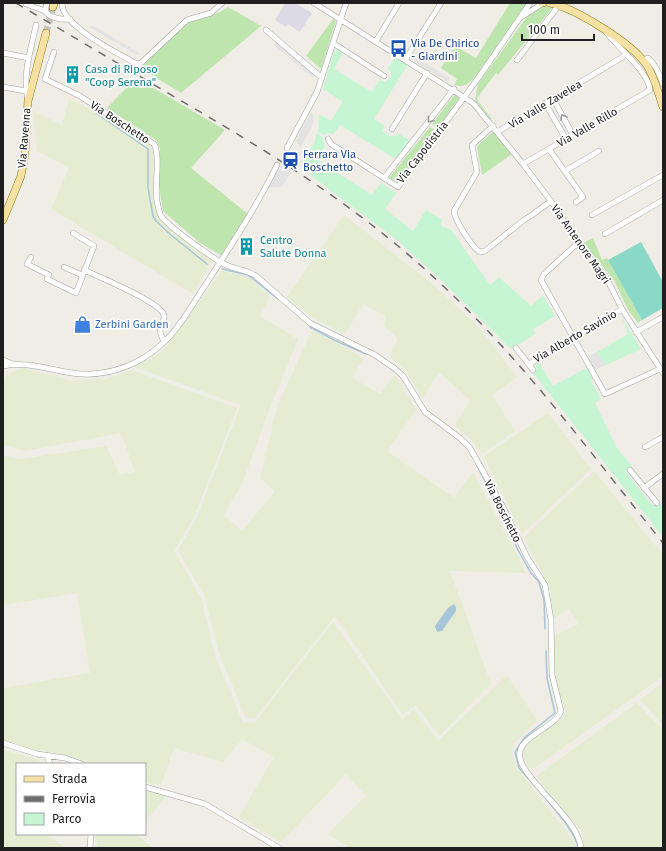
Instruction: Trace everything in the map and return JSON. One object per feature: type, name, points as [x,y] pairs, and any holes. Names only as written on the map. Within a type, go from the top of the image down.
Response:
[{"type":"main road","points":[[550,3],[562,4],[607,32],[624,43],[658,71],[663,107]]},
{"type":"main road","name":"Via Ravenna","points":[[3,220],[17,188],[23,168],[28,101],[46,33]]},
{"type":"street","points":[[62,3],[62,8],[83,33],[135,63],[140,64],[188,20],[211,13],[222,3]]},
{"type":"street","points":[[314,3],[465,96],[498,132]]},
{"type":"street","points":[[287,148],[316,96],[346,3]]},
{"type":"street","points":[[376,41],[399,3]]},
{"type":"street","points":[[406,60],[441,3]]},
{"type":"street","name":"Via Capodistria","points":[[454,89],[384,178],[398,187],[523,16],[530,3]]},
{"type":"street","name":"Via Capodistria","points":[[523,16],[543,3]]},
{"type":"street","points":[[26,4],[62,20],[70,19]]},
{"type":"street","points":[[45,13],[51,4]]},
{"type":"street","points":[[517,60],[562,4]]},
{"type":"street","name":"Via Ravenna","points":[[28,101],[25,77],[36,25]]},
{"type":"street","points":[[266,30],[322,78]]},
{"type":"street","points":[[607,32],[626,55]]},
{"type":"street","points":[[333,43],[384,76]]},
{"type":"street","points":[[624,43],[626,55]]},
{"type":"street","name":"Via Boschetto","points":[[54,52],[45,79],[80,96],[152,142],[156,151],[156,190],[161,216],[197,246],[220,262],[251,273],[310,323],[375,355],[391,365],[403,376],[425,412],[464,441],[473,452],[504,509],[526,557],[544,582],[549,603],[551,667],[560,711],[555,720],[530,737],[524,744],[520,753],[522,764],[528,775],[566,819],[579,839],[581,848]]},
{"type":"street","points":[[3,53],[29,58]]},
{"type":"street","name":"Via Valle Rillo","points":[[523,164],[650,90],[638,66],[626,55]]},
{"type":"street","name":"Via Valle Zavelea","points":[[551,201],[498,132],[626,55]]},
{"type":"street","points":[[658,71],[663,84]]},
{"type":"street","points":[[392,130],[427,73]]},
{"type":"street","name":"Via Ravenna","points":[[3,87],[26,91]]},
{"type":"street","points":[[553,99],[573,135]]},
{"type":"street","points":[[545,103],[566,139]]},
{"type":"street","points":[[493,126],[472,145],[477,172],[454,211],[465,233],[476,249],[480,252],[485,251],[551,201]]},
{"type":"street","points":[[328,139],[331,144],[384,178]]},
{"type":"street","points":[[549,149],[583,197],[576,202]]},
{"type":"street","points":[[565,171],[599,151]]},
{"type":"street","points":[[3,360],[16,364],[34,365],[71,374],[101,373],[133,364],[164,342],[181,322],[249,217],[277,165]]},
{"type":"street","points":[[592,215],[663,175]]},
{"type":"street","points":[[604,234],[663,200]]},
{"type":"street","name":"Via Antenore Magri","points":[[551,201],[578,243],[608,279],[622,309],[662,371]]},
{"type":"street","points":[[30,257],[27,264],[49,274],[47,278],[76,293],[94,246],[73,233]]},
{"type":"street","points":[[578,243],[542,276],[541,280],[605,394],[662,371]]},
{"type":"street","points":[[64,267],[83,273],[137,295],[160,308],[164,317],[160,332],[164,342]]},
{"type":"street","name":"Via Alberto Savinio","points":[[529,364],[622,309]]},
{"type":"street","points":[[636,332],[661,319]]},
{"type":"street","name":"Via Alberto Savinio","points":[[516,348],[534,370]]},
{"type":"street","points":[[4,367],[16,364]]},
{"type":"street","points":[[644,447],[663,437]]},
{"type":"street","points":[[630,470],[657,503]]},
{"type":"street","points":[[644,488],[663,474]]},
{"type":"street","points":[[3,743],[47,756],[65,758],[79,763]]},
{"type":"street","points":[[47,756],[50,763]]},
{"type":"street","points":[[146,787],[205,804],[279,848]]},
{"type":"street","points":[[90,848],[91,835]]},
{"type":"green space","points":[[510,3],[528,3],[475,77],[463,86],[454,85],[457,79],[441,68],[455,46],[476,58]]},
{"type":"green space","points":[[228,7],[261,26],[181,93],[140,68],[188,22],[220,12]]},
{"type":"green space","points":[[541,7],[553,7],[498,75],[496,73],[477,98],[492,119],[491,120],[475,100],[478,84],[529,14]]},
{"type":"green space","points":[[333,19],[336,21],[321,69],[306,56]]},
{"type":"green space","points":[[338,49],[343,53],[334,69],[372,92],[380,80],[385,82],[391,77],[391,73],[388,69],[395,56],[408,64],[374,119],[385,126],[382,131],[390,136],[396,136],[398,133],[410,141],[397,160],[340,125],[334,134],[328,133],[324,135],[318,132],[319,114],[331,121],[343,102],[323,89],[334,52]]},
{"type":"green space","points":[[136,78],[225,130],[191,168],[248,214],[221,255],[200,243],[163,211],[159,186],[160,148],[156,140],[107,108]]},
{"type":"green space","points":[[455,94],[460,97],[439,129],[432,124]]},
{"type":"green space","points":[[69,99],[94,111],[98,110],[152,147],[154,156],[153,199],[158,217],[197,249],[213,259],[193,294],[51,209],[69,168],[37,151],[33,111],[62,125]]},
{"type":"green space","points":[[430,127],[437,131],[398,183],[389,178]]},
{"type":"green space","points":[[494,131],[512,154],[482,175],[477,147]]},
{"type":"green space","points":[[316,133],[323,137],[325,145],[319,161],[372,195],[381,183],[396,193],[385,209],[413,231],[426,210],[442,220],[441,226],[451,230],[490,285],[499,277],[531,306],[543,295],[555,316],[533,329],[535,334],[511,349],[439,278],[397,240],[310,175],[312,171],[302,164],[315,142]]},
{"type":"green space","points":[[344,215],[431,283],[477,325],[517,377],[492,395],[515,431],[482,454],[471,439],[455,425],[470,400],[439,372],[422,398],[404,368],[390,357],[398,338],[384,326],[386,316],[363,304],[345,334],[311,317],[287,297]]},
{"type":"green space","points":[[593,238],[602,260],[607,258],[642,320],[638,323],[628,310],[614,280],[583,243]]},
{"type":"green space","points":[[222,271],[249,277],[270,297],[259,316],[298,339],[269,410],[242,484],[224,515],[242,531],[275,491],[260,478],[277,407],[312,330],[364,358],[352,378],[380,394],[395,375],[416,410],[387,451],[454,498],[473,472],[526,573],[450,571],[491,684],[439,736],[416,705],[403,715],[335,616],[255,718],[246,718],[219,653],[204,595],[178,550],[197,517],[241,405],[134,367],[162,352]]},
{"type":"green space","points":[[622,318],[641,349],[606,365],[597,352],[628,334]]},
{"type":"green space","points":[[539,362],[553,386],[587,369],[593,380],[591,381],[601,399],[595,403],[617,448],[632,466],[625,471],[653,506],[659,502],[663,508],[663,537],[533,373],[537,368],[535,364]]},
{"type":"green space","points":[[24,368],[71,381],[107,379],[131,370],[237,408],[194,517],[174,551],[201,598],[215,656],[243,723],[255,722],[333,622],[403,720],[414,709],[438,741],[507,675],[537,720],[513,744],[512,754],[517,768],[575,843],[576,848],[350,848],[328,834],[366,796],[346,774],[281,842],[239,817],[274,757],[242,739],[223,762],[174,748],[161,785],[146,782],[146,763],[86,763],[54,752],[35,750],[3,741],[3,688],[90,673],[77,593],[3,605],[3,456],[21,459],[106,446],[120,475],[135,472],[121,433],[24,451],[3,445],[3,380],[9,373]]},
{"type":"green space","points":[[548,413],[591,469],[522,534],[484,456]]},
{"type":"green space","points":[[594,471],[663,555],[663,676],[532,770],[528,766],[523,754],[524,747],[530,740],[566,714],[556,681],[553,636],[579,624],[569,609],[553,619],[551,591],[524,537]]},
{"type":"green space","points":[[663,683],[663,725],[640,700]]},
{"type":"green space","points":[[637,703],[663,731],[663,848],[584,848],[583,833],[536,776]]},
{"type":"green space","points":[[3,750],[37,759],[41,763],[16,763],[16,835],[47,835],[66,848],[3,848]]},
{"type":"green space","points":[[146,791],[167,795],[146,821]]},
{"type":"green space","points":[[96,835],[137,835],[152,848],[97,848]]},
{"type":"shaded area","points":[[285,3],[295,3],[312,13],[300,32],[288,24],[286,27],[275,20]]},
{"type":"shaded area","points":[[94,26],[141,54],[137,55],[89,27]]},
{"type":"shaded area","points":[[277,42],[314,74],[312,77],[274,45]]},
{"type":"shaded area","points":[[415,57],[450,78],[448,82],[413,61]]},
{"type":"shaded area","points":[[311,112],[314,117],[312,126],[300,148],[296,140]]},
{"type":"shaded area","points":[[282,165],[292,171],[282,187],[267,188]]},
{"type":"shaded area","points":[[641,242],[663,282],[663,308],[642,320],[608,260]]},
{"type":"shaded area","points":[[597,352],[606,365],[595,370],[588,357]]},
{"type":"shaded area","points":[[454,604],[456,611],[442,631],[437,632],[435,626],[448,608]]},
{"type":"waterway","points":[[96,113],[148,149],[148,188],[153,216],[156,221],[171,235],[207,264]]},
{"type":"waterway","points":[[222,269],[248,275],[278,299]]},
{"type":"waterway","points":[[310,327],[334,340],[366,354]]},
{"type":"waterway","points":[[476,464],[504,517],[518,550],[531,573],[539,582],[544,600],[545,629]]},
{"type":"waterway","points":[[535,786],[519,768],[515,752],[525,737],[555,713],[547,678],[546,651]]},
{"type":"waterway","points":[[543,795],[569,828],[578,848]]},
{"type":"tunnel","points":[[46,33],[53,7]]},
{"type":"railway","points":[[16,3],[276,158],[339,200],[399,247],[461,303],[522,368],[663,543]]},
{"type":"place","name":"Via De Chirico - Giardini","points":[[398,49]]},
{"type":"place","name":"Casa di Riposo \"Coop Serena\"","points":[[72,75]]},
{"type":"place","name":"Ferrara Via Boschetto","points":[[290,160]]},
{"type":"place","name":"Centro Salute Donna","points":[[247,246]]},
{"type":"place","name":"Zerbini Garden","points":[[82,324]]}]
